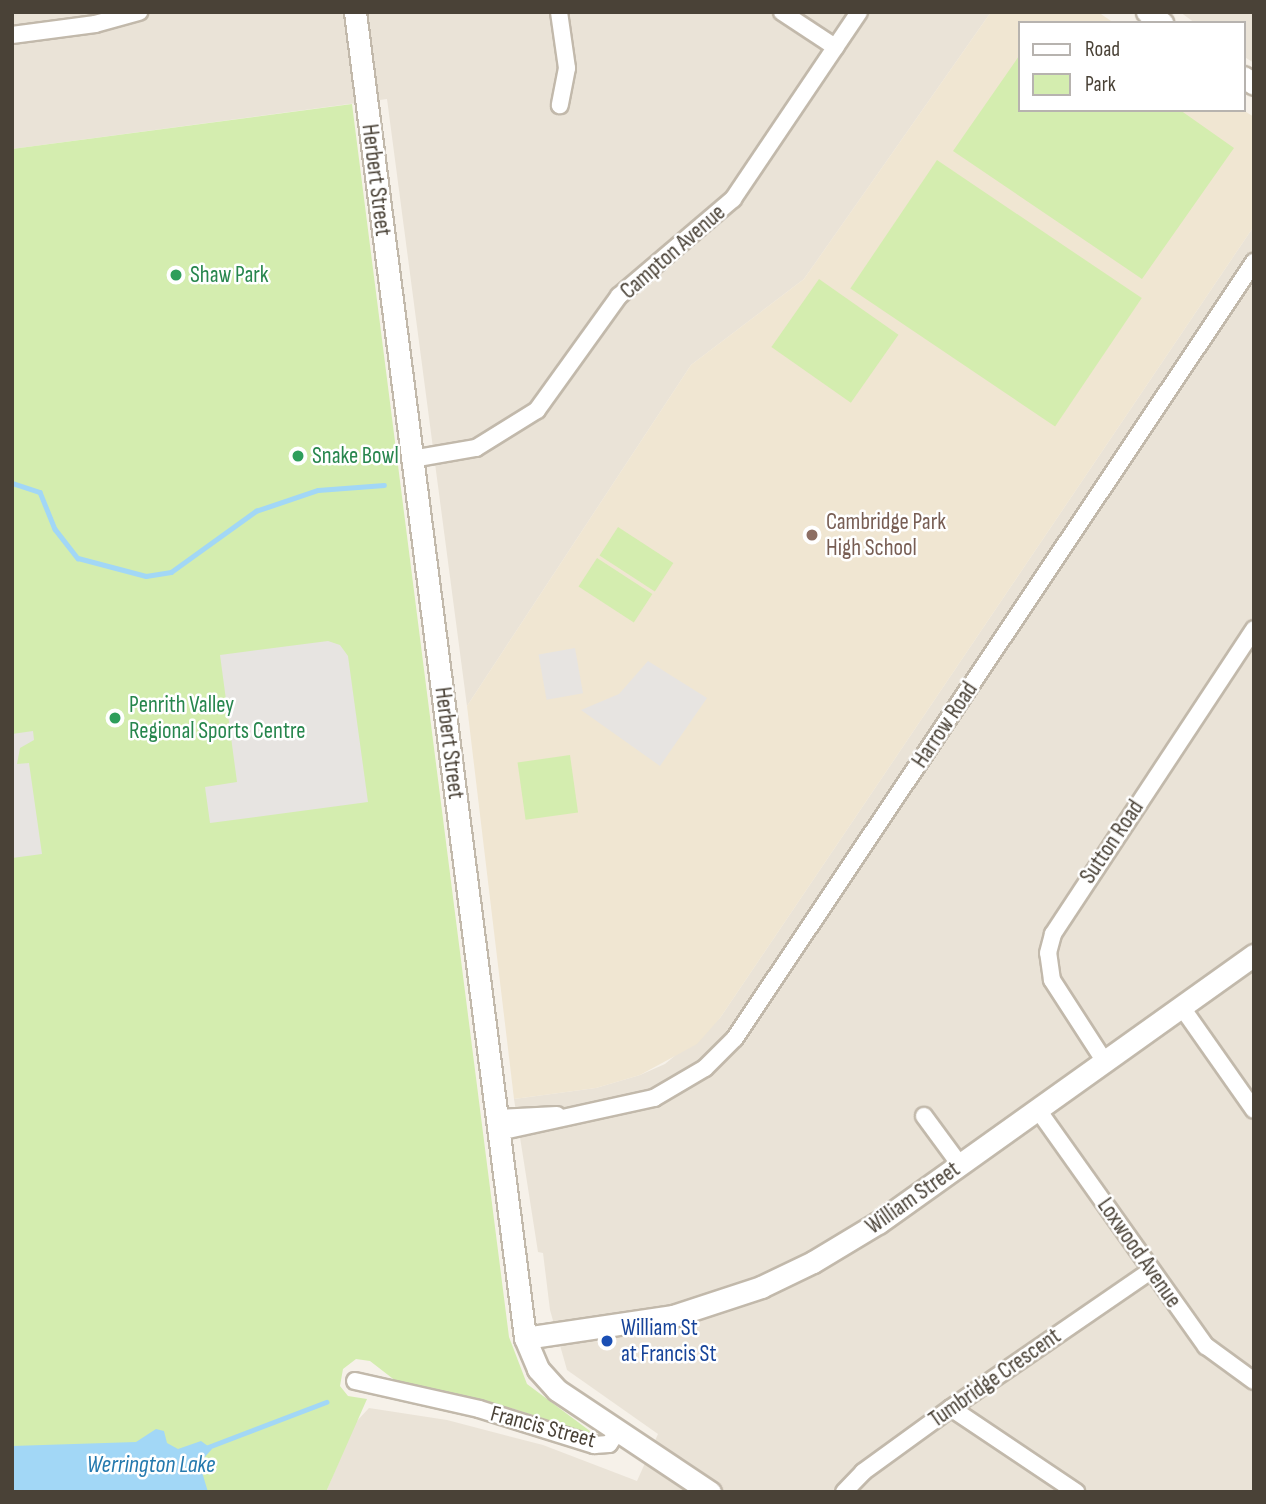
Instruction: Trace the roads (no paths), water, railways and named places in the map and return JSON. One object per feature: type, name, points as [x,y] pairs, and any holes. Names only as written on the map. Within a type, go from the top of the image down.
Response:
[{"type":"street","points":[[12,35],[139,12]]},
{"type":"street","name":"Herbert Street","points":[[355,12],[525,1338],[534,1363],[550,1383],[618,1431]]},
{"type":"street","points":[[559,12],[567,68],[560,105]]},
{"type":"street","points":[[782,12],[835,47]]},
{"type":"street","name":"Campton Avenue","points":[[412,459],[476,448],[537,410],[619,296],[733,199],[859,12]]},
{"type":"street","name":"Harrow Road","points":[[499,1125],[629,1106],[668,1092],[705,1068],[735,1038],[1254,262]]},
{"type":"street","name":"Sutton Road","points":[[1105,1062],[1052,981],[1048,953],[1053,934],[1254,629]]},
{"type":"street","name":"William Street","points":[[525,1338],[673,1316],[761,1287],[846,1243],[1183,1009],[1254,955]]},
{"type":"street","points":[[1183,1009],[1254,1110]]},
{"type":"street","name":"Loxwood Avenue","points":[[1038,1110],[1150,1271],[1206,1346],[1254,1381]]},
{"type":"street","points":[[924,1116],[960,1165]]},
{"type":"street","name":"Tumbridge Crescent","points":[[844,1492],[863,1472],[951,1408],[1150,1271]]},
{"type":"street","name":"Francis Street","points":[[355,1381],[479,1409],[594,1445],[609,1444],[618,1431],[710,1492]]},
{"type":"street","points":[[951,1408],[1076,1492]]},
{"type":"water","name":"Werrington Lake","points":[[156,1429],[164,1431],[167,1443],[178,1449],[201,1441],[212,1449],[203,1459],[202,1472],[208,1492],[12,1492],[12,1446],[136,1442]]},
{"type":"waterway","points":[[12,483],[40,492],[55,529],[78,558],[146,576],[171,572],[256,511],[318,490],[384,485]]},
{"type":"waterway","points":[[203,1449],[326,1402]]},
{"type":"place","name":"Shaw Park","points":[[176,275]]},
{"type":"place","name":"Snake Bowl","points":[[298,456]]},
{"type":"place","name":"Cambridge Park High School","points":[[812,535]]},
{"type":"place","name":"Penrith Valley Regional Sports Centre","points":[[115,718]]},
{"type":"place","name":"William St at Francis St","points":[[607,1341]]}]
